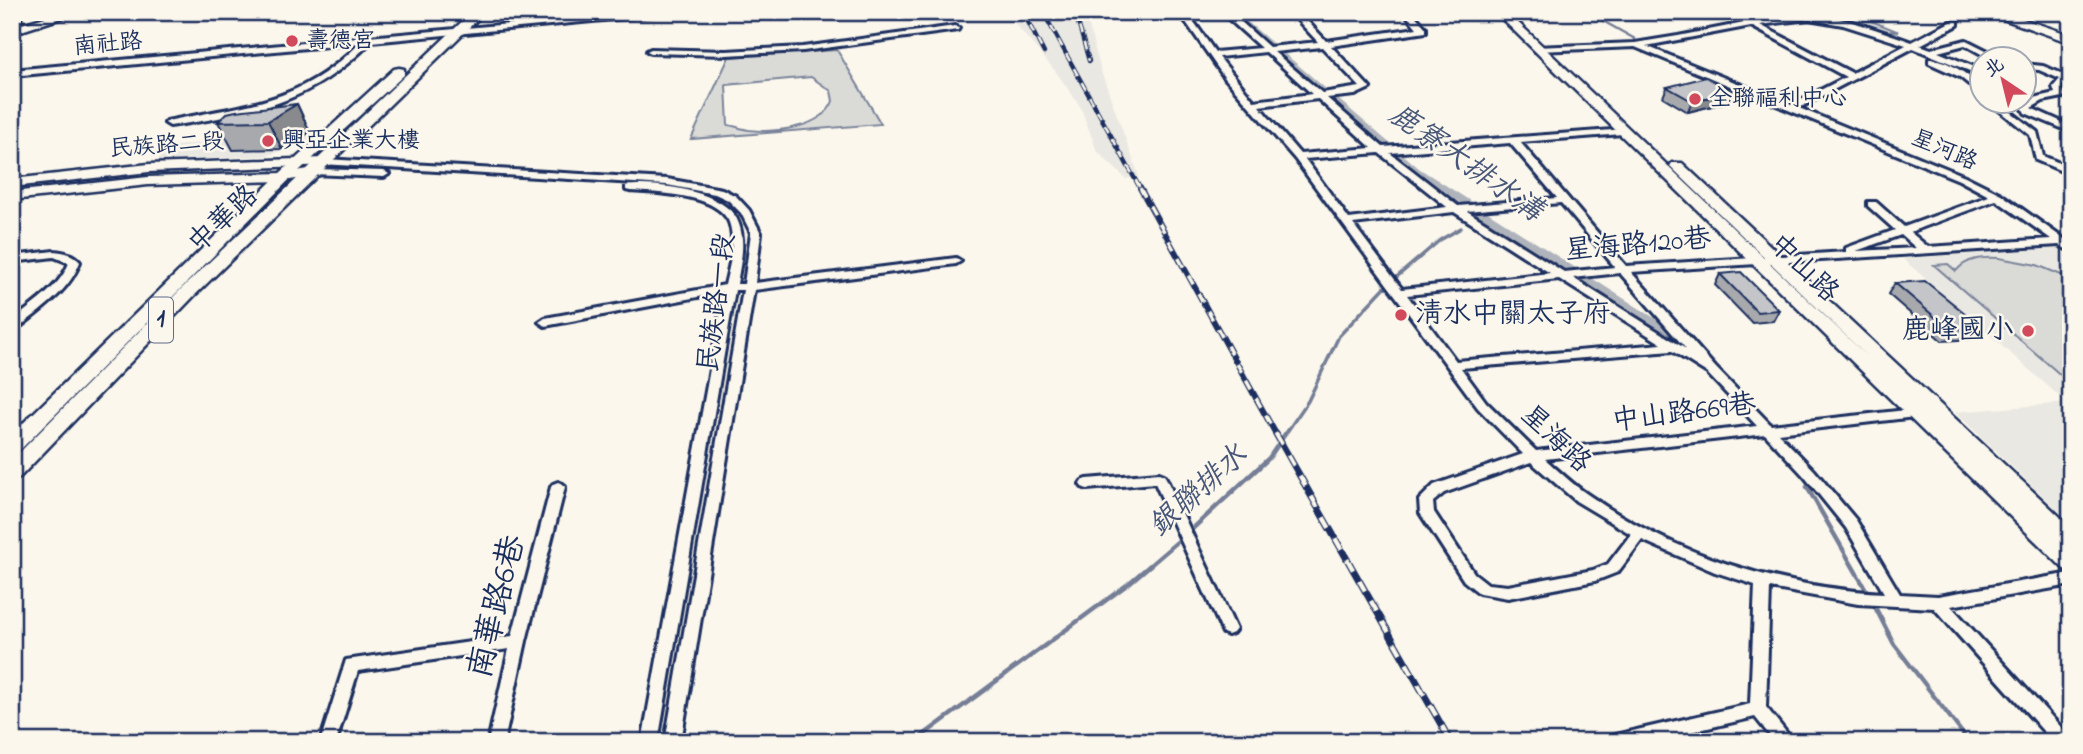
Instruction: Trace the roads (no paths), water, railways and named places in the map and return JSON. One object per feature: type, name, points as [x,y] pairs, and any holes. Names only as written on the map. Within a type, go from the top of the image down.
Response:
[{"type":"main road","name":"中華路","points":[[12,474],[464,12]]},
{"type":"main road","name":"中華路","points":[[12,446],[284,177],[314,165],[479,12]]},
{"type":"main road","points":[[1989,12],[2071,33]]},
{"type":"main road","points":[[2004,12],[2071,33]]},
{"type":"main road","points":[[2016,12],[2071,33]]},
{"type":"main road","points":[[2029,12],[2071,33]]},
{"type":"street","points":[[21,12],[16,17],[16,30],[75,12]]},
{"type":"street","points":[[570,21],[579,12]]},
{"type":"street","name":"南社路","points":[[12,73],[667,12]]},
{"type":"street","name":"星海路","points":[[1185,12],[1227,75],[1298,157],[1482,405],[1533,456],[1581,497],[1640,533],[1720,568],[1763,581],[1858,598],[1938,602],[2071,579]]},
{"type":"street","points":[[1225,12],[1379,149],[1456,209],[1711,370]]},
{"type":"street","points":[[1253,104],[1355,92],[1366,88],[1294,12]]},
{"type":"street","points":[[1214,55],[1326,44],[1423,30],[1408,12]]},
{"type":"street","name":"中山路","points":[[1500,12],[1545,49],[1775,259],[2071,539]]},
{"type":"street","name":"中山路","points":[[1514,12],[1545,49],[1623,131],[2071,563]]},
{"type":"street","points":[[1730,12],[1853,77]]},
{"type":"street","name":"星河路","points":[[1545,49],[1636,45],[1749,24],[1814,17],[1836,21],[1968,67]]},
{"type":"street","points":[[1792,108],[1955,23]]},
{"type":"street","points":[[652,51],[726,54],[803,49],[955,27]]},
{"type":"street","points":[[170,123],[223,115],[293,96],[326,79],[352,59],[368,40]]},
{"type":"street","points":[[1927,52],[1966,42],[1973,46]]},
{"type":"street","name":"星河路","points":[[1636,45],[1962,178],[1997,196],[2071,249]]},
{"type":"street","name":"星河路","points":[[1910,48],[1968,79]]},
{"type":"street","points":[[2038,68],[2065,78],[2057,87],[2060,95],[2038,100]]},
{"type":"street","points":[[2038,115],[2071,128]]},
{"type":"street","points":[[2011,116],[2034,134],[2039,158],[2071,172]]},
{"type":"street","points":[[1298,157],[1623,131]]},
{"type":"street","points":[[1512,139],[1711,370],[1769,429],[1851,524],[1896,601]]},
{"type":"street","name":"民族路二段","points":[[12,183],[149,168],[314,165]]},
{"type":"street","name":"民族路一段","points":[[314,165],[603,186],[693,196],[713,203],[732,218],[738,244],[733,287],[650,742]]},
{"type":"street","name":"民族路一段","points":[[314,165],[667,181],[718,191],[732,198],[745,212],[756,233],[749,288],[673,742]]},
{"type":"street","name":"民族路二段","points":[[12,196],[148,181],[284,177]]},
{"type":"street","points":[[1836,256],[1997,196]]},
{"type":"street","points":[[1347,222],[1564,200]]},
{"type":"street","points":[[1872,204],[1925,250]]},
{"type":"street","name":"星海路120巷","points":[[1397,293],[1623,270],[2061,242]]},
{"type":"street","points":[[12,259],[59,255],[71,257],[75,262],[74,271],[64,282],[13,327]]},
{"type":"street","points":[[545,322],[733,287],[749,288],[956,261]]},
{"type":"street","points":[[1451,365],[1689,344]]},
{"type":"street","name":"中山路669巷","points":[[1640,533],[1613,568],[1595,575],[1508,592],[1484,589],[1469,577],[1427,513],[1426,500],[1439,489],[1533,456],[1915,412]]},
{"type":"street","points":[[1087,484],[1159,478],[1228,629]]},
{"type":"street","name":"南華路6巷","points":[[496,742],[517,641],[558,486]]},
{"type":"street","points":[[1763,581],[1758,709],[1786,742]]},
{"type":"street","points":[[1938,602],[2064,742]]},
{"type":"street","points":[[329,739],[352,665],[517,641]]},
{"type":"street","points":[[660,683],[682,683]]},
{"type":"street","points":[[1615,742],[1758,709]]},
{"type":"waterway","name":"鹿寮大排水溝","points":[[1231,12],[1417,171],[1682,341]]},
{"type":"waterway","points":[[1587,12],[1635,39]]},
{"type":"waterway","name":"銀聯排水","points":[[1284,436],[1308,401],[1339,336],[1385,287],[1440,240],[1461,228]]},
{"type":"waterway","name":"銀聯排水","points":[[1189,532],[1269,458],[1285,434]]},
{"type":"waterway","points":[[1807,487],[1868,593]]},
{"type":"waterway","name":"銀聯排水","points":[[914,742],[1128,584],[1183,537]]},
{"type":"waterway","points":[[1873,603],[1894,644],[1969,742]]},
{"type":"railway","points":[[1023,12],[1044,53]]},
{"type":"railway","points":[[1043,12],[1141,190]]},
{"type":"railway","points":[[1075,12],[1089,61]]},
{"type":"railway","points":[[1140,188],[1277,436]]},
{"type":"railway","points":[[1276,434],[1451,742]]},
{"type":"place","name":"壽德宮","points":[[292,41]]},
{"type":"place","name":"全聯福利中心","points":[[1695,99]]},
{"type":"place","name":"興亞企業大樓","points":[[268,141]]},
{"type":"place","name":"清水中關太子府","points":[[1401,315]]},
{"type":"place","name":"鹿峰國小","points":[[2028,331]]}]
